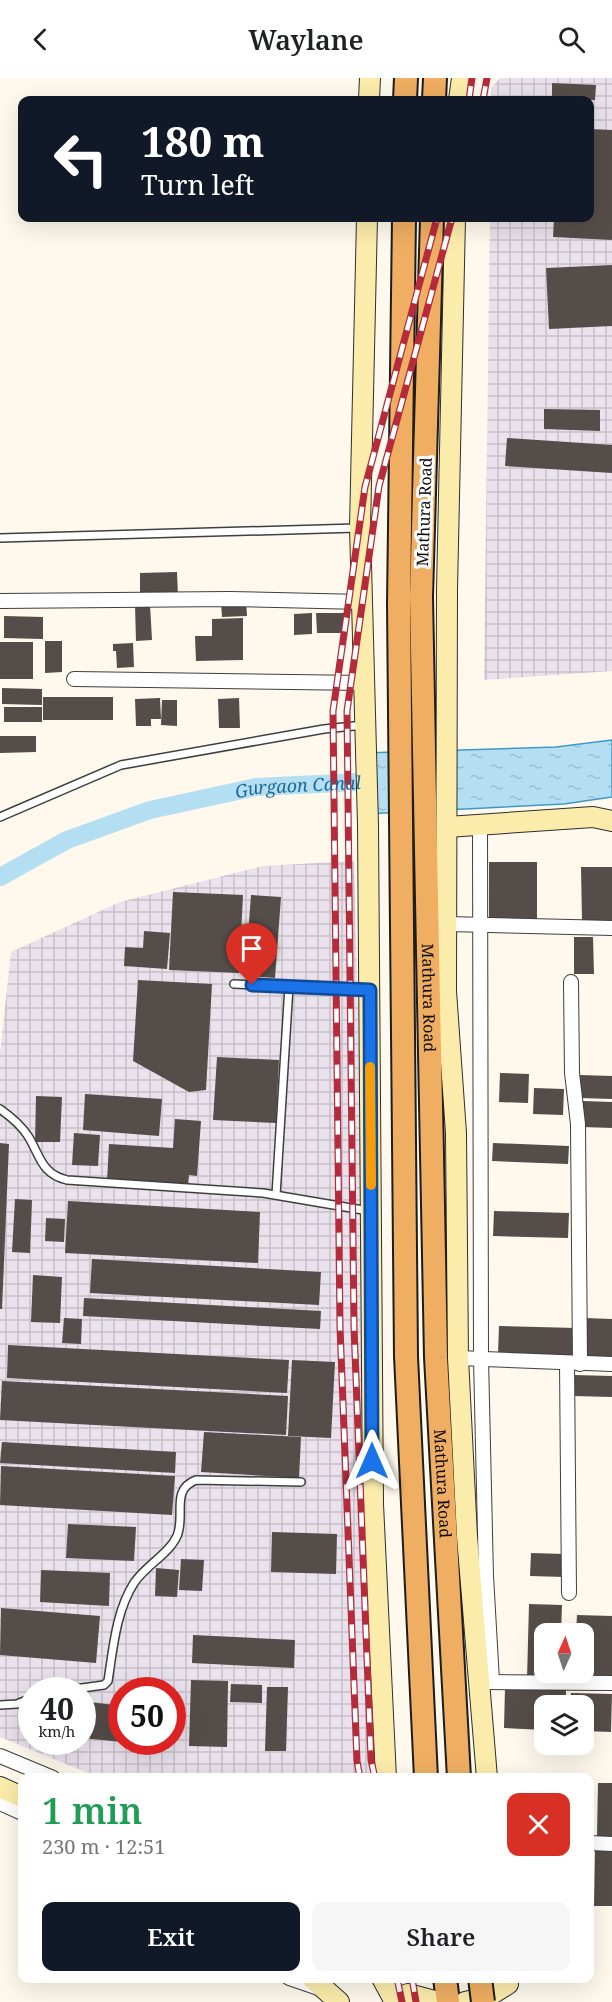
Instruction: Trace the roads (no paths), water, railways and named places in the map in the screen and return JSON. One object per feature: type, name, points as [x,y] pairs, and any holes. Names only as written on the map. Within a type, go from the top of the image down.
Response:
[{"type":"highway","points":[[405,96],[406,78]]},
{"type":"highway","points":[[434,96],[435,78]]},
{"type":"highway","name":"Mathura Road","points":[[404,222],[400,747],[406,1356],[426,1773]]},
{"type":"highway","name":"Mathura Road","points":[[432,222],[421,597],[436,1357],[459,1773]]},
{"type":"highway","points":[[431,250],[437,222]]},
{"type":"highway","points":[[446,1983],[448,2002]]},
{"type":"highway","points":[[481,1983],[483,2002]]},
{"type":"main road","points":[[369,96],[370,78]]},
{"type":"main road","points":[[460,96],[462,78]]},
{"type":"main road","points":[[367,222],[360,528],[368,819],[373,1504],[386,1773]]},
{"type":"main road","name":"Mathura Road","points":[[455,222],[447,590],[446,991],[456,1133],[458,1358],[467,1536],[486,1681],[487,1773]]},
{"type":"main road","points":[[592,817],[612,809]]},
{"type":"main road","points":[[447,820],[480,826],[592,817],[612,821]]},
{"type":"main road","points":[[0,1787],[18,1795]]},
{"type":"main road","points":[[318,1983],[333,1997]]},
{"type":"main road","points":[[389,1983],[405,1994],[438,2002]]},
{"type":"main road","points":[[465,2002],[487,1997],[508,1988]]},
{"type":"street","points":[[0,600],[229,599],[363,602]]},
{"type":"street","points":[[74,679],[364,683]]},
{"type":"street","points":[[480,826],[481,1359],[486,1681],[612,1683]]},
{"type":"street","points":[[447,924],[612,928]]},
{"type":"street","points":[[569,1593],[579,1124],[571,1065],[571,982]]},
{"type":"street","points":[[458,1358],[612,1364]]},
{"type":"street","points":[[0,1756],[41,1773]]},
{"type":"street","points":[[0,1803],[18,1811]]},
{"type":"street","points":[[594,1843],[612,1844]]},
{"type":"street","points":[[301,1983],[333,1997]]},
{"type":"lane","points":[[0,538],[360,528]]},
{"type":"lane","points":[[0,817],[121,765],[324,729],[365,725]]},
{"type":"lane","points":[[234,984],[370,990]]},
{"type":"lane","points":[[276,1195],[290,987]]},
{"type":"lane","points":[[0,1109],[28,1135],[46,1168],[54,1177],[67,1180],[222,1189],[276,1195],[371,1211]]},
{"type":"lane","points":[[96,1686],[104,1685],[108,1681],[122,1610],[133,1584],[150,1563],[170,1549],[178,1534],[180,1493],[185,1484],[196,1480],[301,1482]]},
{"type":"lane","points":[[0,1705],[18,1704]]},
{"type":"water","points":[[612,740],[612,797],[564,804],[366,814],[364,753],[556,747]]},
{"type":"waterway","name":"Gurgaon Canal","points":[[0,877],[67,840],[150,810],[256,787],[379,781]]},
{"type":"railway","points":[[470,96],[472,78]]},
{"type":"railway","points":[[484,96],[487,78]]},
{"type":"railway","points":[[359,1773],[340,1327],[333,711],[365,487],[436,222]]},
{"type":"railway","points":[[374,1773],[371,1760],[354,1327],[347,711],[379,486],[451,222]]},
{"type":"railway","points":[[398,1983],[402,2002]]},
{"type":"railway","points":[[413,1983],[416,2002]]}]
